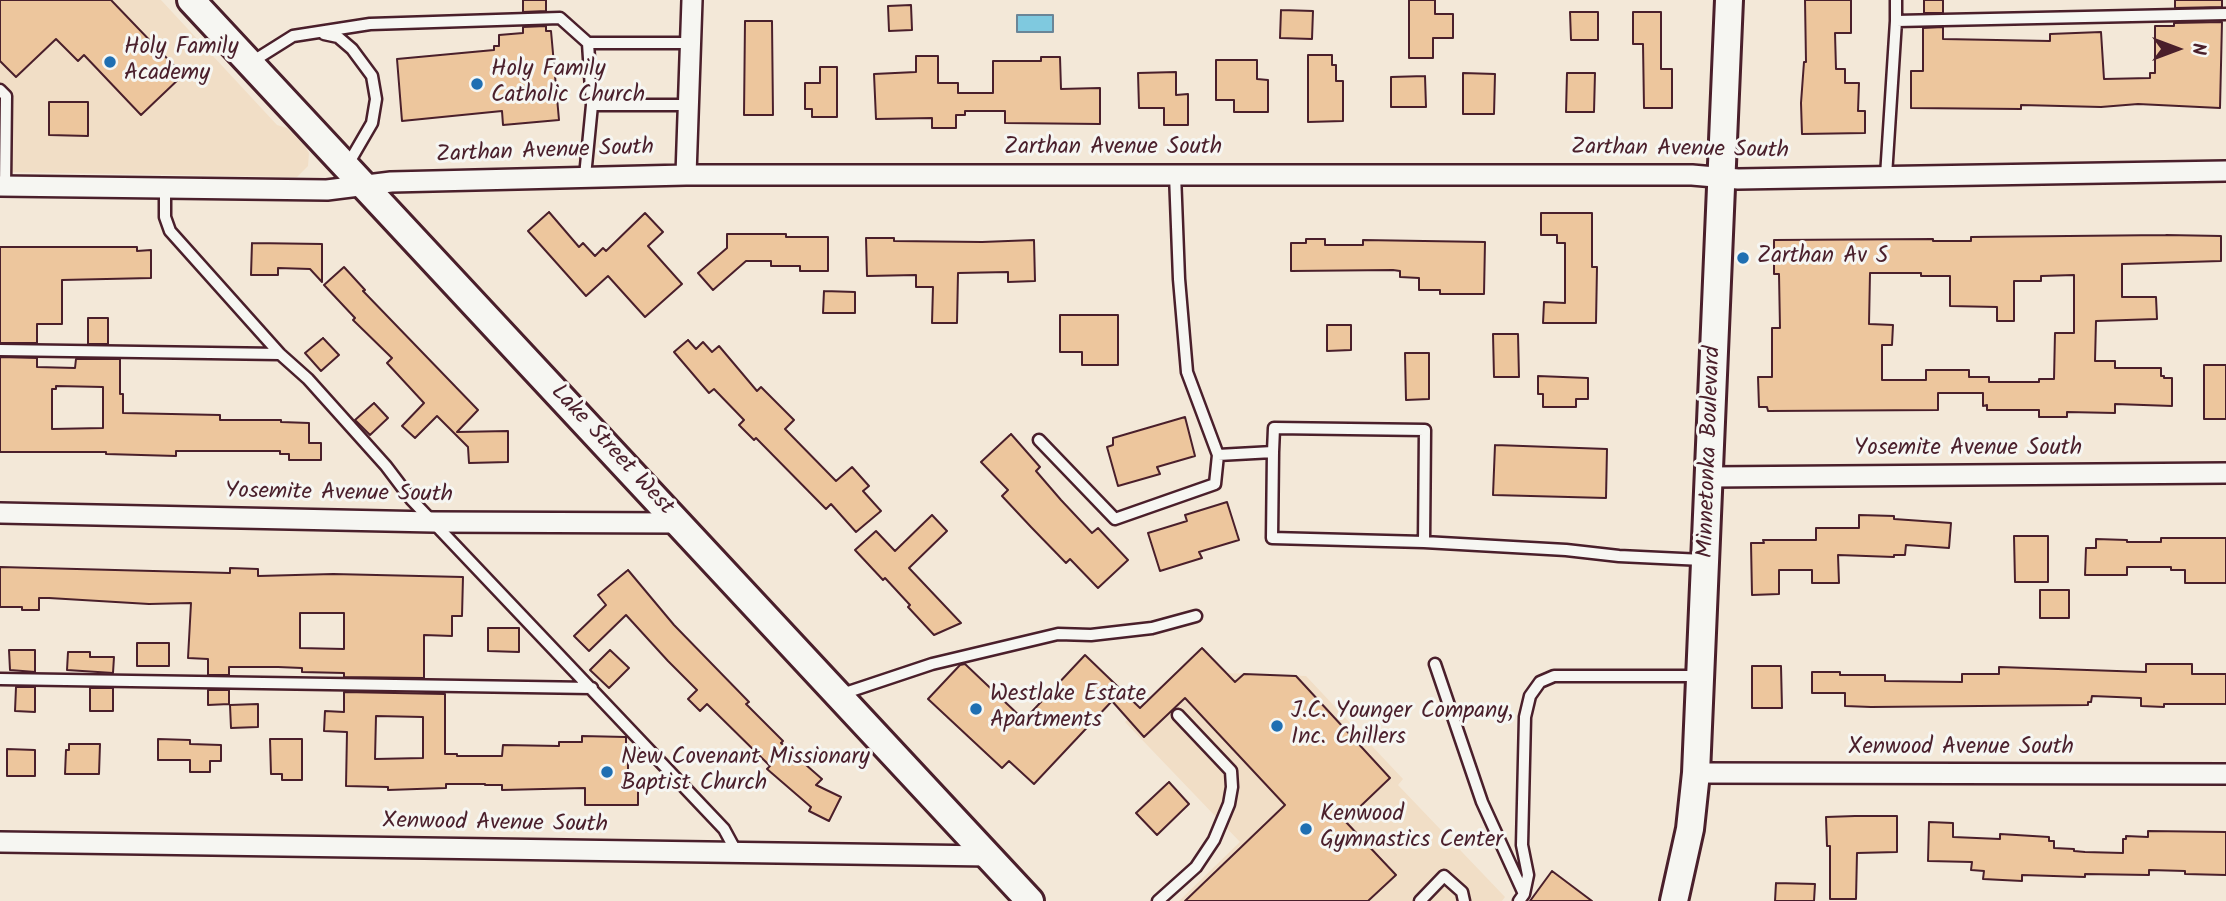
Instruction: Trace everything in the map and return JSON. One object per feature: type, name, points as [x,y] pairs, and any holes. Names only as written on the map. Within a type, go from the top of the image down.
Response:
[{"type":"street","name":"Lake Street West","points":[[191,0],[1031,901]]},
{"type":"street","points":[[686,174],[692,0]]},
{"type":"street","name":"Minnetonka Boulevard","points":[[1674,901],[1690,829],[1696,773],[1730,0]]},
{"type":"street","name":"Zarthan Avenue South","points":[[2,186],[327,190],[356,176],[391,182],[686,174],[1175,173],[1692,175],[1722,178],[2226,171]]},
{"type":"street","name":"Yosemite Avenue South","points":[[1710,477],[2226,472]]},
{"type":"street","name":"Yosemite Avenue South","points":[[0,513],[434,522],[678,523]]},
{"type":"street","name":"Xenwood Avenue South","points":[[1696,773],[2226,774]]},
{"type":"street","name":"Xenwood Avenue South","points":[[0,842],[989,856]]},
{"type":"lane","points":[[1886,176],[1896,0]]},
{"type":"lane","points":[[1896,21],[2226,14]]},
{"type":"lane","points":[[250,63],[293,36],[370,24],[559,18],[588,43],[690,43]]},
{"type":"lane","points":[[318,33],[338,37],[352,49],[372,76],[376,99],[372,123],[356,176]]},
{"type":"lane","points":[[584,176],[592,105],[588,43]]},
{"type":"lane","points":[[0,90],[6,96],[2,186]]},
{"type":"lane","points":[[592,105],[688,105]]},
{"type":"lane","points":[[1039,440],[1115,519],[1215,484],[1218,455],[1188,372],[1179,279],[1175,173]]},
{"type":"lane","points":[[165,188],[165,217],[170,231],[280,354],[308,379],[386,466],[411,499],[724,829],[737,853]]},
{"type":"lane","points":[[0,349],[280,354]]},
{"type":"lane","points":[[1424,542],[1425,430],[1274,428],[1272,538],[1424,542],[1706,560]]},
{"type":"lane","points":[[1218,455],[1273,452]]},
{"type":"lane","points":[[838,695],[932,664],[1058,634],[1091,635],[1152,628],[1196,616]]},
{"type":"lane","points":[[1435,664],[1482,803],[1521,898]]},
{"type":"lane","points":[[1521,898],[1528,875],[1522,845],[1525,717],[1530,696],[1540,682],[1554,676],[1701,676]]},
{"type":"lane","points":[[0,679],[592,688]]},
{"type":"lane","points":[[1157,901],[1196,867],[1214,840],[1229,803],[1232,787],[1231,771],[1178,715]]},
{"type":"lane","points":[[1420,901],[1444,876],[1462,892],[1464,901]]},
{"type":"shaded area","name":"Holy Family Academy","points":[[0,0],[161,0],[277,125],[287,128],[305,146],[309,153],[308,166],[297,177],[0,172]]},
{"type":"shaded area","points":[[1202,648],[1226,673],[1306,676],[1403,779],[1398,785],[1505,897],[1502,901],[1179,901],[1240,842],[1125,722]]},
{"type":"water","points":[[1017,15],[1053,15],[1053,32],[1017,32]]},
{"type":"building","points":[[0,0],[111,0],[183,75],[141,115],[84,55],[78,61],[56,39],[16,77],[0,61]]},
{"type":"building","points":[[523,0],[546,0],[546,11],[523,12]]},
{"type":"building","points":[[1409,0],[1435,0],[1435,14],[1453,14],[1453,38],[1433,38],[1433,58],[1409,58]]},
{"type":"building","points":[[1805,0],[1851,0],[1851,33],[1835,33],[1836,69],[1845,69],[1845,83],[1859,83],[1858,111],[1865,111],[1865,133],[1802,134],[1801,103],[1806,62]]},
{"type":"building","points":[[1924,0],[1943,0],[1943,13],[1924,13]]},
{"type":"building","points":[[2175,0],[2222,0],[2222,7],[2175,8]]},
{"type":"building","points":[[911,5],[912,30],[889,31],[888,6]]},
{"type":"building","points":[[1281,10],[1313,11],[1312,39],[1280,38]]},
{"type":"building","points":[[1570,12],[1598,12],[1598,40],[1571,40]]},
{"type":"building","points":[[1633,12],[1661,12],[1661,69],[1672,69],[1672,108],[1644,108],[1643,44],[1633,44]]},
{"type":"building","points":[[745,21],[772,21],[773,115],[744,115]]},
{"type":"building","points":[[2222,22],[2220,108],[2138,104],[2101,107],[2021,105],[2021,109],[1911,108],[1911,71],[1923,71],[1923,28],[1943,27],[1943,39],[2050,41],[2050,34],[2101,32],[2104,79],[2150,78],[2150,73],[2155,73],[2155,26]]},
{"type":"building","name":"Holy Family Catholic Church","points":[[546,26],[546,31],[551,31],[559,120],[503,125],[502,111],[402,121],[397,59],[494,50],[494,46],[499,46],[499,35],[523,33],[523,27]]},
{"type":"building","points":[[1308,55],[1332,55],[1332,65],[1336,65],[1336,81],[1343,81],[1343,121],[1308,122]]},
{"type":"building","points":[[916,56],[938,56],[938,83],[958,83],[958,93],[993,93],[993,61],[1041,61],[1041,57],[1060,57],[1061,89],[1100,88],[1100,124],[1005,123],[1005,111],[965,111],[965,115],[956,115],[956,128],[932,128],[932,118],[876,119],[874,74],[916,72]]},
{"type":"building","points":[[1216,60],[1257,60],[1257,79],[1268,80],[1268,112],[1234,112],[1234,100],[1216,100]]},
{"type":"building","points":[[820,67],[837,67],[837,117],[812,117],[812,109],[805,109],[805,83],[820,83]]},
{"type":"building","points":[[1176,72],[1176,95],[1188,94],[1188,125],[1164,125],[1164,108],[1139,108],[1138,73]]},
{"type":"building","points":[[1463,73],[1495,74],[1494,114],[1463,114]]},
{"type":"building","points":[[1567,73],[1595,73],[1594,112],[1566,112]]},
{"type":"building","points":[[1425,76],[1426,107],[1391,107],[1391,77]]},
{"type":"building","points":[[49,102],[88,102],[88,136],[49,135]]},
{"type":"building","points":[[549,212],[579,247],[583,243],[595,256],[603,248],[606,251],[645,213],[663,232],[648,246],[682,284],[645,317],[608,276],[586,296],[528,231]]},
{"type":"building","points":[[1541,213],[1592,213],[1592,267],[1597,267],[1596,323],[1543,323],[1544,302],[1565,303],[1565,243],[1557,243],[1557,235],[1541,235]]},
{"type":"building","points":[[727,234],[828,237],[828,271],[800,271],[800,266],[771,266],[771,261],[746,261],[713,290],[698,273],[727,248]]},
{"type":"building","points":[[2221,236],[2221,261],[2122,264],[2122,297],[2156,297],[2157,319],[2096,321],[2095,361],[2115,361],[2115,368],[2161,368],[2161,376],[2172,378],[2172,406],[2115,404],[2115,413],[2067,412],[2067,417],[2039,417],[2039,410],[1987,410],[1987,405],[1983,406],[1983,393],[1938,393],[1938,410],[1768,411],[1767,407],[1759,407],[1758,377],[1772,377],[1772,328],[1780,328],[1779,274],[1774,274],[1774,240],[1971,241],[1971,237]],"holes":[[[1870,273],[1921,273],[1921,276],[1950,276],[1950,306],[1997,307],[1997,321],[2014,321],[2014,281],[2041,281],[2041,276],[2074,275],[2074,333],[2055,333],[2054,379],[2039,379],[2039,382],[1989,382],[1989,377],[1969,377],[1969,370],[1926,370],[1926,380],[1882,380],[1882,345],[1892,345],[1893,325],[1869,324]]]},
{"type":"building","points":[[866,238],[894,238],[894,241],[1034,240],[1035,281],[1008,282],[1008,272],[958,273],[957,323],[932,323],[933,287],[916,287],[916,275],[867,276]]},
{"type":"building","points":[[1306,239],[1325,239],[1325,245],[1363,245],[1363,240],[1485,242],[1484,294],[1440,294],[1440,290],[1419,290],[1419,278],[1400,277],[1400,271],[1393,270],[1291,271],[1291,243],[1306,243]]},
{"type":"building","points":[[252,243],[322,244],[322,282],[310,269],[278,268],[278,275],[251,275]]},
{"type":"building","points":[[0,247],[137,247],[137,251],[151,250],[151,278],[62,280],[62,324],[37,324],[37,343],[0,343]]},
{"type":"building","points":[[344,267],[365,290],[363,291],[478,410],[457,432],[508,431],[508,462],[469,463],[468,447],[437,416],[415,438],[402,426],[424,403],[387,363],[392,358],[353,320],[355,318],[324,285]]},
{"type":"building","points":[[824,291],[855,292],[855,313],[823,313]]},
{"type":"building","points":[[1060,315],[1118,315],[1118,365],[1082,365],[1082,352],[1060,352]]},
{"type":"building","points":[[88,318],[108,318],[108,344],[88,344]]},
{"type":"building","points":[[1327,325],[1351,325],[1351,350],[1327,351]]},
{"type":"building","points":[[1493,334],[1518,334],[1519,377],[1494,377]]},
{"type":"building","points":[[323,338],[339,355],[321,371],[305,353]]},
{"type":"building","points":[[688,340],[696,349],[703,342],[712,352],[719,346],[757,391],[761,387],[794,420],[785,429],[836,481],[852,467],[869,486],[863,491],[881,511],[856,532],[831,504],[826,509],[756,438],[754,440],[739,425],[744,420],[714,389],[709,393],[674,352]]},
{"type":"building","points":[[1405,353],[1429,353],[1429,399],[1406,400]]},
{"type":"building","points":[[0,357],[37,358],[37,367],[75,368],[76,359],[120,359],[123,413],[220,415],[220,420],[309,423],[309,443],[321,443],[321,460],[289,460],[289,454],[280,454],[280,451],[176,451],[176,456],[106,452],[0,452]],"holes":[[[56,386],[103,387],[103,428],[52,429],[52,389],[56,389]]]},
{"type":"building","points":[[2204,365],[2226,365],[2226,419],[2204,419]]},
{"type":"building","points":[[1538,376],[1588,378],[1588,399],[1576,399],[1576,407],[1543,407],[1543,394],[1538,394]]},
{"type":"building","points":[[374,403],[388,418],[370,435],[355,420]]},
{"type":"building","points":[[1185,417],[1195,456],[1157,467],[1160,474],[1118,486],[1107,447],[1113,445],[1113,438]]},
{"type":"building","points":[[1011,434],[1040,467],[1036,471],[1061,500],[1092,533],[1098,528],[1128,560],[1098,588],[1070,559],[1066,563],[1002,496],[1008,490],[981,462]]},
{"type":"building","points":[[1495,445],[1607,449],[1606,498],[1493,495]]},
{"type":"building","points":[[1227,502],[1239,540],[1199,552],[1202,558],[1160,571],[1148,533],[1187,521],[1185,515]]},
{"type":"building","points":[[932,515],[947,531],[909,568],[961,623],[934,635],[885,578],[883,580],[855,550],[876,531],[895,551]]},
{"type":"building","points":[[1859,515],[1951,523],[1949,548],[1906,545],[1905,555],[1894,557],[1838,555],[1839,583],[1812,583],[1812,570],[1779,570],[1779,594],[1752,595],[1751,543],[1764,543],[1763,540],[1816,540],[1816,528],[1859,528]]},
{"type":"building","points":[[2014,536],[2048,536],[2048,582],[2015,582]]},
{"type":"building","points":[[2161,538],[2226,538],[2226,583],[2185,583],[2185,570],[2171,570],[2171,567],[2127,567],[2127,575],[2085,575],[2086,548],[2096,548],[2096,539],[2161,542]]},
{"type":"building","points":[[0,567],[230,573],[230,568],[258,569],[258,576],[333,574],[463,577],[462,616],[452,616],[452,636],[424,635],[424,678],[344,677],[344,673],[302,672],[302,668],[278,667],[229,667],[229,675],[208,675],[208,659],[188,658],[191,603],[149,604],[39,598],[39,610],[0,607]],"holes":[[[300,613],[344,613],[344,649],[300,648]]]},
{"type":"building","points":[[628,570],[674,625],[749,702],[746,704],[783,741],[781,743],[822,779],[816,785],[841,797],[829,821],[809,811],[811,807],[767,769],[770,766],[707,704],[700,711],[688,699],[697,690],[626,615],[589,651],[574,636],[606,605],[598,595]]},
{"type":"building","points":[[2040,590],[2069,590],[2069,618],[2040,618]]},
{"type":"building","points":[[488,628],[519,628],[519,652],[488,651]]},
{"type":"building","points":[[137,643],[169,643],[169,666],[137,666]]},
{"type":"building","points":[[1202,648],[1235,682],[1244,674],[1296,676],[1390,778],[1345,821],[1396,875],[1368,901],[1185,901],[1285,805],[1185,698],[1144,737],[1112,701],[1034,784],[1009,761],[1002,768],[928,699],[960,665],[965,664],[1024,720],[1085,655],[1140,708]]},
{"type":"building","points":[[9,650],[35,650],[35,672],[10,670]]},
{"type":"building","points":[[610,650],[629,668],[609,688],[590,670]]},
{"type":"building","points":[[68,652],[90,652],[90,657],[114,657],[113,673],[67,670]]},
{"type":"building","points":[[2146,664],[2192,664],[2192,674],[2226,674],[2226,704],[2141,706],[2141,698],[2092,696],[2088,705],[1871,707],[1845,706],[1845,693],[1812,693],[1812,672],[1885,675],[1885,681],[1962,682],[1962,674],[1999,674],[1999,667],[2146,672]]},
{"type":"building","points":[[1752,666],[1781,666],[1782,708],[1752,708]]},
{"type":"building","points":[[16,687],[35,687],[35,712],[15,711]]},
{"type":"building","points":[[90,688],[113,688],[113,711],[90,711]]},
{"type":"building","points":[[208,690],[229,690],[229,704],[208,705]]},
{"type":"building","points":[[344,692],[445,694],[445,754],[457,756],[502,756],[503,745],[559,746],[559,742],[582,742],[582,736],[626,737],[628,784],[638,784],[638,805],[585,805],[585,788],[502,790],[502,785],[446,784],[446,788],[388,790],[388,787],[346,786],[347,732],[324,731],[325,711],[344,712]],"holes":[[[376,716],[423,717],[423,758],[375,759]]]},
{"type":"building","points":[[258,704],[258,727],[231,728],[230,705]]},
{"type":"building","points":[[158,739],[221,745],[221,761],[210,761],[210,772],[190,772],[190,760],[158,760]]},
{"type":"building","points":[[270,739],[302,739],[302,780],[282,780],[282,774],[271,774]]},
{"type":"building","points":[[69,744],[100,744],[99,774],[65,774],[66,750],[69,750]]},
{"type":"building","points":[[7,749],[35,750],[35,776],[7,776]]},
{"type":"building","points":[[1169,782],[1189,804],[1157,835],[1136,813]]},
{"type":"building","points":[[1897,816],[1897,852],[1857,853],[1856,899],[1830,899],[1830,846],[1827,846],[1826,817]]},
{"type":"building","points":[[1929,822],[1953,823],[1953,837],[2000,839],[2000,834],[2049,837],[2049,841],[2054,841],[2054,848],[2085,852],[2123,853],[2123,839],[2126,839],[2126,836],[2148,837],[2148,831],[2226,832],[2226,875],[2149,870],[2149,875],[2022,875],[2022,881],[1983,879],[1984,871],[1971,870],[1972,862],[1928,861]]},
{"type":"building","points":[[1552,871],[1592,901],[1530,901]]},
{"type":"building","points":[[1776,883],[1815,884],[1814,901],[1775,901]]},
{"type":"place","name":"Holy Family Academy","points":[[110,62]]},
{"type":"place","name":"Holy Family Catholic Church","points":[[477,84]]},
{"type":"place","name":"Zarthan Av S","points":[[1743,258]]},
{"type":"place","name":"Westlake Estate Apartments","points":[[976,709]]},
{"type":"place","name":"J.C. Younger Company, Inc. Chillers","points":[[1277,726]]},
{"type":"place","name":"New Covenant Missionary Baptist Church","points":[[607,772]]},
{"type":"place","name":"Kenwood Gymnastics Center","points":[[1306,829]]}]
